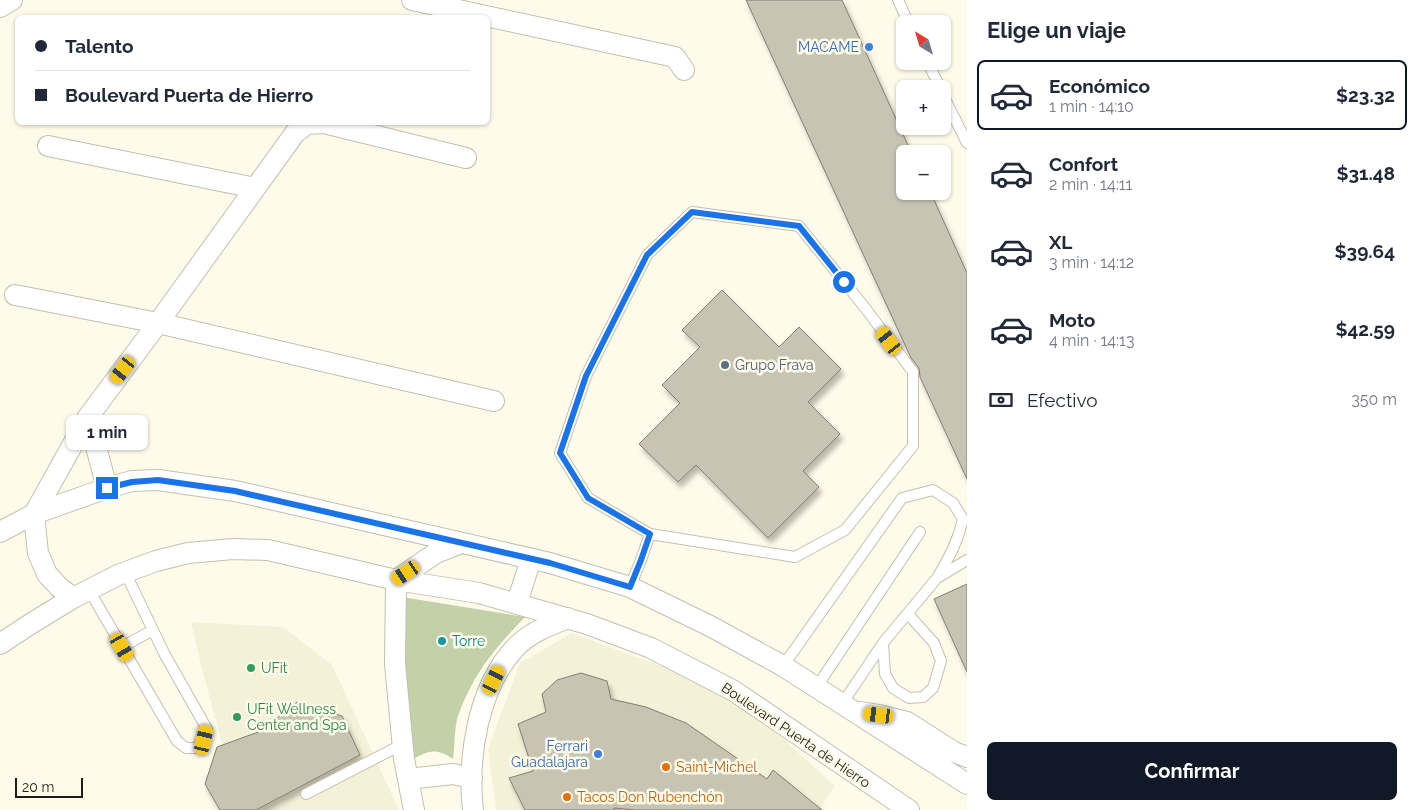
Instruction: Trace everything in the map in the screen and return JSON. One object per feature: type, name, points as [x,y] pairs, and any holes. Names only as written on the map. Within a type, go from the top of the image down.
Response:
[{"type":"street","points":[[0,7],[12,0]]},
{"type":"street","points":[[421,1],[484,15]]},
{"type":"street","points":[[490,16],[675,57],[684,70]]},
{"type":"street","points":[[81,594],[59,588],[47,574],[38,554],[34,514],[88,417],[295,133],[306,125]]},
{"type":"street","points":[[332,125],[466,158]]},
{"type":"street","points":[[48,146],[255,188]]},
{"type":"street","points":[[15,295],[158,322],[494,401]]},
{"type":"street","points":[[88,417],[107,488]]},
{"type":"street","points":[[0,532],[34,514],[107,488],[132,482],[158,480],[235,491],[531,559],[630,587],[710,626],[783,666],[967,784]]},
{"type":"street","points":[[414,810],[403,744],[395,664],[396,580],[436,553],[461,543]]},
{"type":"street","name":"Boulevard Puerta de Hierro","points":[[0,644],[81,594],[125,572],[156,560],[188,553],[233,549],[268,550],[396,580],[479,593],[568,618],[651,648],[734,691],[909,810]]},
{"type":"street","points":[[517,603],[531,559]]},
{"type":"street","points":[[474,810],[472,758],[477,725],[501,666],[516,647],[536,632],[568,618]]},
{"type":"street","points":[[848,708],[907,722],[954,752],[967,757]]},
{"type":"street","points":[[408,779],[453,774],[472,778]]},
{"type":"lane","points":[[898,0],[905,15]]},
{"type":"lane","points":[[951,111],[967,143]]},
{"type":"lane","points":[[692,212],[799,226],[866,309],[913,372],[912,446],[845,530],[795,557],[650,534],[588,498],[560,453],[586,376],[647,255],[692,212]]},
{"type":"lane","points":[[783,666],[902,498],[933,490],[953,503],[963,519],[959,537],[951,556],[937,578],[883,643],[848,708]]},
{"type":"lane","points":[[816,688],[920,532]]},
{"type":"lane","points":[[630,587],[650,534]]},
{"type":"lane","points":[[937,578],[967,560]]},
{"type":"lane","points":[[81,594],[122,647],[177,741],[186,748],[196,748],[204,740],[207,729],[165,655],[125,572]]},
{"type":"lane","points":[[883,643],[885,674],[893,688],[909,698],[923,697],[933,688],[941,661],[934,643],[908,614]]},
{"type":"lane","points":[[122,647],[153,630]]},
{"type":"lane","points":[[306,794],[403,744]]},
{"type":"shaded area","points":[[191,622],[283,627],[332,665],[399,810],[254,810],[231,777]]},
{"type":"shaded area","points":[[572,633],[733,693],[835,786],[819,810],[496,810],[488,749],[520,663]]},
{"type":"green space","points":[[402,597],[525,617],[486,662],[471,687],[458,716],[453,759],[442,753],[428,752],[412,760],[402,671]]},
{"type":"building","points":[[746,0],[842,0],[896,119],[896,135],[903,135],[908,145],[896,145],[896,200],[934,200],[967,273],[967,479],[920,377],[919,368],[911,358]]},
{"type":"building","points":[[722,290],[779,347],[799,327],[841,369],[808,402],[840,434],[803,471],[819,487],[768,538],[696,465],[678,482],[639,444],[680,403],[662,385],[700,347],[682,330]]},
{"type":"building","points":[[967,584],[967,672],[934,599]]},
{"type":"building","points":[[581,673],[607,681],[611,699],[646,707],[686,723],[767,779],[773,770],[822,810],[636,810],[614,808],[614,810],[525,810],[509,778],[533,771],[518,724],[546,712],[542,694],[557,680]]},
{"type":"building","points":[[297,702],[342,716],[360,755],[256,810],[220,810],[205,784],[217,747],[261,731]]},
{"type":"place","name":"MACAME","points":[[869,47]]},
{"type":"place","name":"Grupo Frava","points":[[725,365]]},
{"type":"place","name":"Torre","points":[[442,641]]},
{"type":"place","name":"UFit","points":[[251,668]]},
{"type":"place","name":"UFit Wellness Center and Spa","points":[[237,717]]},
{"type":"place","name":"Ferrari Guadalajara","points":[[598,754]]},
{"type":"place","name":"Saint-Michel","points":[[666,767]]},
{"type":"place","name":"Tacos Don Rubenchón","points":[[567,797]]},
{"type":"route","points":[[107,488],[132,482],[158,480],[235,491],[550,563],[630,587],[650,534],[588,498],[560,453],[586,376],[647,255],[692,212],[799,226],[844,282]]}]
